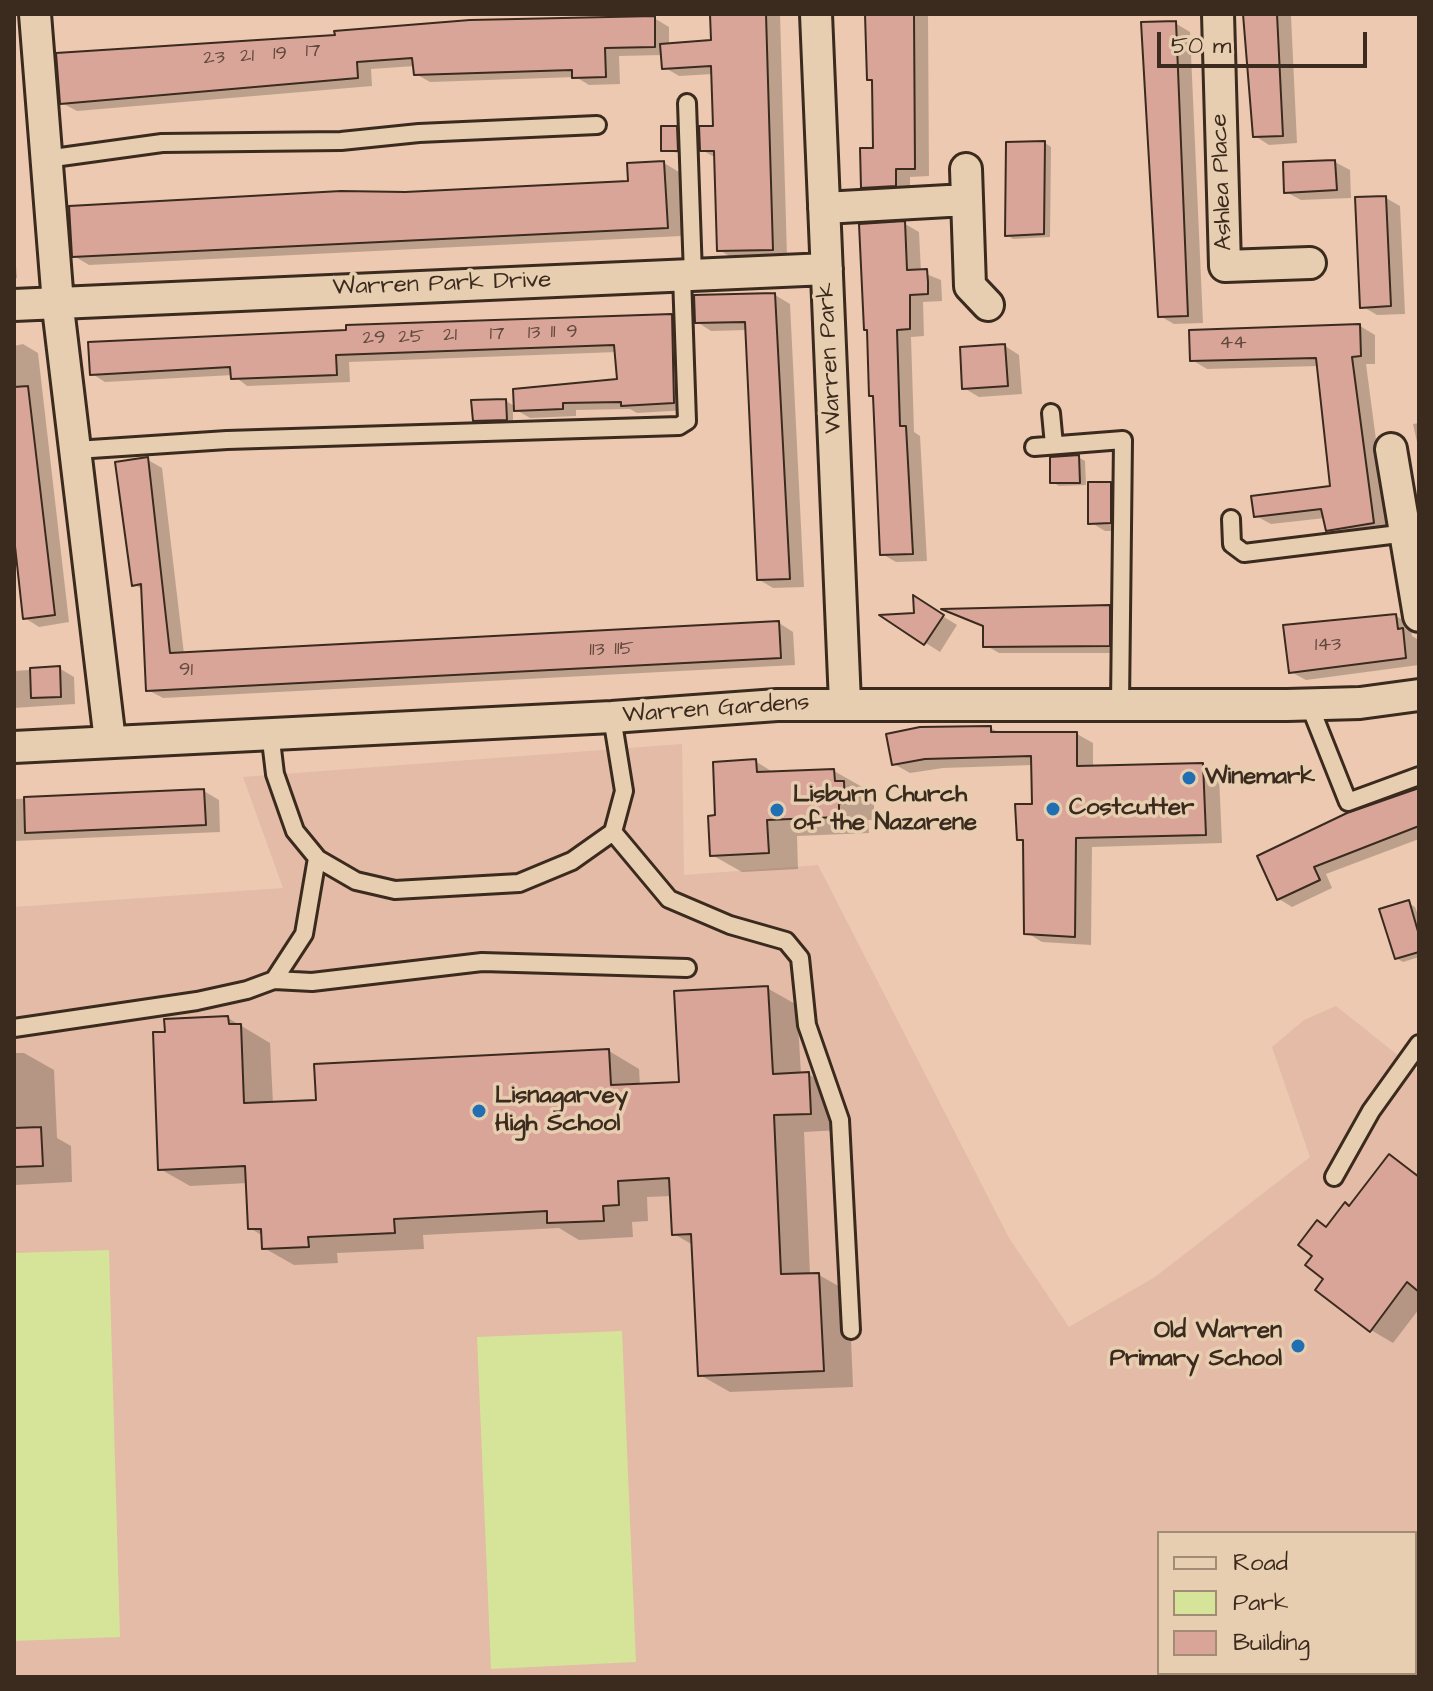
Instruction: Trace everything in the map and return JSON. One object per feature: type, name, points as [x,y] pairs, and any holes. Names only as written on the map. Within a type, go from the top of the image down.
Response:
[{"type":"street","points":[[35,14],[57,302],[110,741]]},
{"type":"street","name":"Warren Park","points":[[816,14],[845,703]]},
{"type":"street","name":"Ashlea Place","points":[[1218,14],[1225,266],[1310,263]]},
{"type":"street","points":[[966,169],[970,286],[988,305]]},
{"type":"street","points":[[824,208],[966,200]]},
{"type":"street","name":"Warren Park Drive","points":[[14,305],[827,269]]},
{"type":"street","points":[[1391,449],[1419,616]]},
{"type":"street","name":"Warren Gardens","points":[[14,747],[845,703],[1309,704],[1419,695]]},
{"type":"lane","points":[[76,450],[227,440],[679,426],[687,421],[687,103]]},
{"type":"lane","points":[[46,159],[162,143],[341,141],[419,133],[597,125]]},
{"type":"lane","points":[[1051,413],[1054,445]]},
{"type":"lane","points":[[1034,447],[1123,440],[1120,704]]},
{"type":"lane","points":[[1231,519],[1232,544],[1244,553],[1407,533]]},
{"type":"lane","points":[[1309,704],[1348,802],[1419,776]]},
{"type":"lane","points":[[270,732],[275,774],[295,831],[317,858],[356,881],[395,890],[519,883],[572,861],[613,832],[624,791],[612,717]]},
{"type":"lane","points":[[613,832],[669,899],[730,925],[786,941],[800,958],[807,1025],[840,1120],[851,1330]]},
{"type":"lane","points":[[274,980],[304,934],[317,858]]},
{"type":"lane","points":[[14,1028],[197,1001],[247,990],[274,980],[312,982],[482,962],[687,968]]},
{"type":"lane","points":[[1334,1177],[1371,1111],[1419,1044]]},
{"type":"shaded area","name":"Lisnagarvey High School","points":[[682,744],[684,875],[818,865],[1009,1238],[1069,1327],[1155,1277],[1310,1157],[1272,1047],[1304,1020],[1336,1006],[1419,1072],[1419,1677],[14,1677],[14,907],[283,888],[243,777]]},
{"type":"green space","points":[[109,1250],[120,1637],[14,1641],[14,1253]]},
{"type":"green space","points":[[622,1331],[636,1662],[491,1669],[477,1337]]},
{"type":"building","points":[[710,14],[766,14],[773,250],[717,251],[714,151],[700,151],[699,126],[713,126],[711,66],[662,69],[660,44],[711,40]]},
{"type":"building","points":[[865,14],[914,14],[915,169],[896,169],[896,186],[861,188],[860,148],[873,148],[872,80],[867,80]]},
{"type":"building","points":[[1243,14],[1277,14],[1283,136],[1253,137]]},
{"type":"building","points":[[655,16],[655,47],[605,48],[606,77],[572,78],[572,70],[414,75],[412,58],[357,62],[358,78],[60,104],[56,53],[335,35],[334,31],[470,20]]},
{"type":"building","points":[[1176,21],[1188,316],[1158,317],[1141,22]]},
{"type":"building","points":[[661,126],[677,126],[678,151],[661,151]]},
{"type":"building","points":[[1045,141],[1044,234],[1005,236],[1006,142]]},
{"type":"building","points":[[1335,160],[1337,190],[1284,193],[1283,162]]},
{"type":"building","points":[[664,161],[668,228],[72,257],[69,206],[341,191],[405,192],[628,181],[627,163]]},
{"type":"building","points":[[1386,196],[1391,306],[1360,308],[1355,197]]},
{"type":"building","points":[[905,221],[907,270],[927,269],[928,282],[928,294],[910,295],[910,329],[897,330],[900,426],[906,426],[913,554],[880,555],[873,396],[869,396],[859,224]]},
{"type":"building","points":[[775,293],[790,579],[757,580],[745,322],[695,323],[694,295]]},
{"type":"building","points":[[672,314],[674,403],[621,406],[621,402],[563,403],[563,409],[514,411],[513,389],[617,379],[614,345],[336,355],[337,375],[231,379],[230,367],[90,375],[88,342],[346,330],[346,325]]},
{"type":"building","points":[[1360,324],[1361,356],[1352,357],[1374,523],[1326,531],[1321,509],[1254,517],[1251,496],[1330,486],[1316,358],[1190,361],[1189,330]]},
{"type":"building","points":[[1005,344],[1008,386],[962,389],[960,347]]},
{"type":"building","points":[[28,386],[55,615],[23,619],[14,537],[14,387]]},
{"type":"building","points":[[506,399],[507,420],[473,421],[471,400]]},
{"type":"building","points":[[1079,455],[1080,483],[1050,483],[1050,457]]},
{"type":"building","points":[[148,457],[170,653],[779,621],[781,658],[146,691],[141,584],[132,586],[115,462]]},
{"type":"building","points":[[1088,482],[1111,482],[1111,523],[1088,524]]},
{"type":"building","points":[[913,595],[944,615],[924,645],[879,615],[914,613]]},
{"type":"building","points":[[1110,605],[1110,646],[983,647],[983,626],[941,609]]},
{"type":"building","points":[[1396,614],[1398,629],[1403,628],[1406,658],[1289,673],[1283,625]]},
{"type":"building","points":[[60,666],[61,697],[31,698],[30,668]]},
{"type":"building","points":[[991,726],[991,732],[1077,732],[1077,766],[1203,763],[1206,835],[1076,838],[1075,937],[1024,934],[1023,840],[1017,840],[1015,804],[1032,804],[1031,756],[925,759],[892,765],[886,734],[920,727]]},
{"type":"building","name":"Lisburn Church of the Nazarene","points":[[756,759],[757,772],[834,769],[835,781],[844,781],[845,804],[839,804],[839,817],[767,820],[769,853],[710,856],[708,816],[715,815],[713,762]]},
{"type":"building","points":[[1419,788],[1419,826],[1314,867],[1320,880],[1277,900],[1257,856],[1347,813]]},
{"type":"building","points":[[204,789],[206,825],[25,833],[24,797]]},
{"type":"building","points":[[1409,900],[1419,935],[1419,952],[1395,959],[1379,909]]},
{"type":"building","points":[[768,986],[773,1074],[809,1072],[811,1114],[774,1115],[781,1274],[819,1273],[824,1371],[698,1376],[691,1234],[672,1235],[669,1178],[618,1181],[619,1205],[603,1206],[604,1221],[547,1223],[547,1211],[394,1219],[395,1233],[308,1237],[309,1247],[262,1249],[261,1229],[248,1229],[245,1166],[158,1170],[153,1032],[165,1032],[164,1019],[228,1016],[229,1024],[241,1024],[244,1103],[316,1100],[314,1064],[609,1049],[611,1085],[679,1082],[674,991]]},
{"type":"building","points":[[41,1127],[43,1166],[14,1167],[14,1128]]},
{"type":"building","points":[[1389,1154],[1419,1177],[1419,1292],[1407,1282],[1370,1332],[1315,1290],[1323,1279],[1305,1265],[1312,1256],[1298,1245],[1317,1220],[1326,1227],[1345,1202],[1349,1206]]},
{"type":"place","name":"Winemark","points":[[1189,778]]},
{"type":"place","name":"Costcutter","points":[[1053,809]]},
{"type":"place","name":"Lisburn Church of the Nazarene","points":[[777,810]]},
{"type":"place","name":"Lisnagarvey High School","points":[[479,1111]]},
{"type":"place","name":"Old Warren Primary School","points":[[1298,1346]]}]
